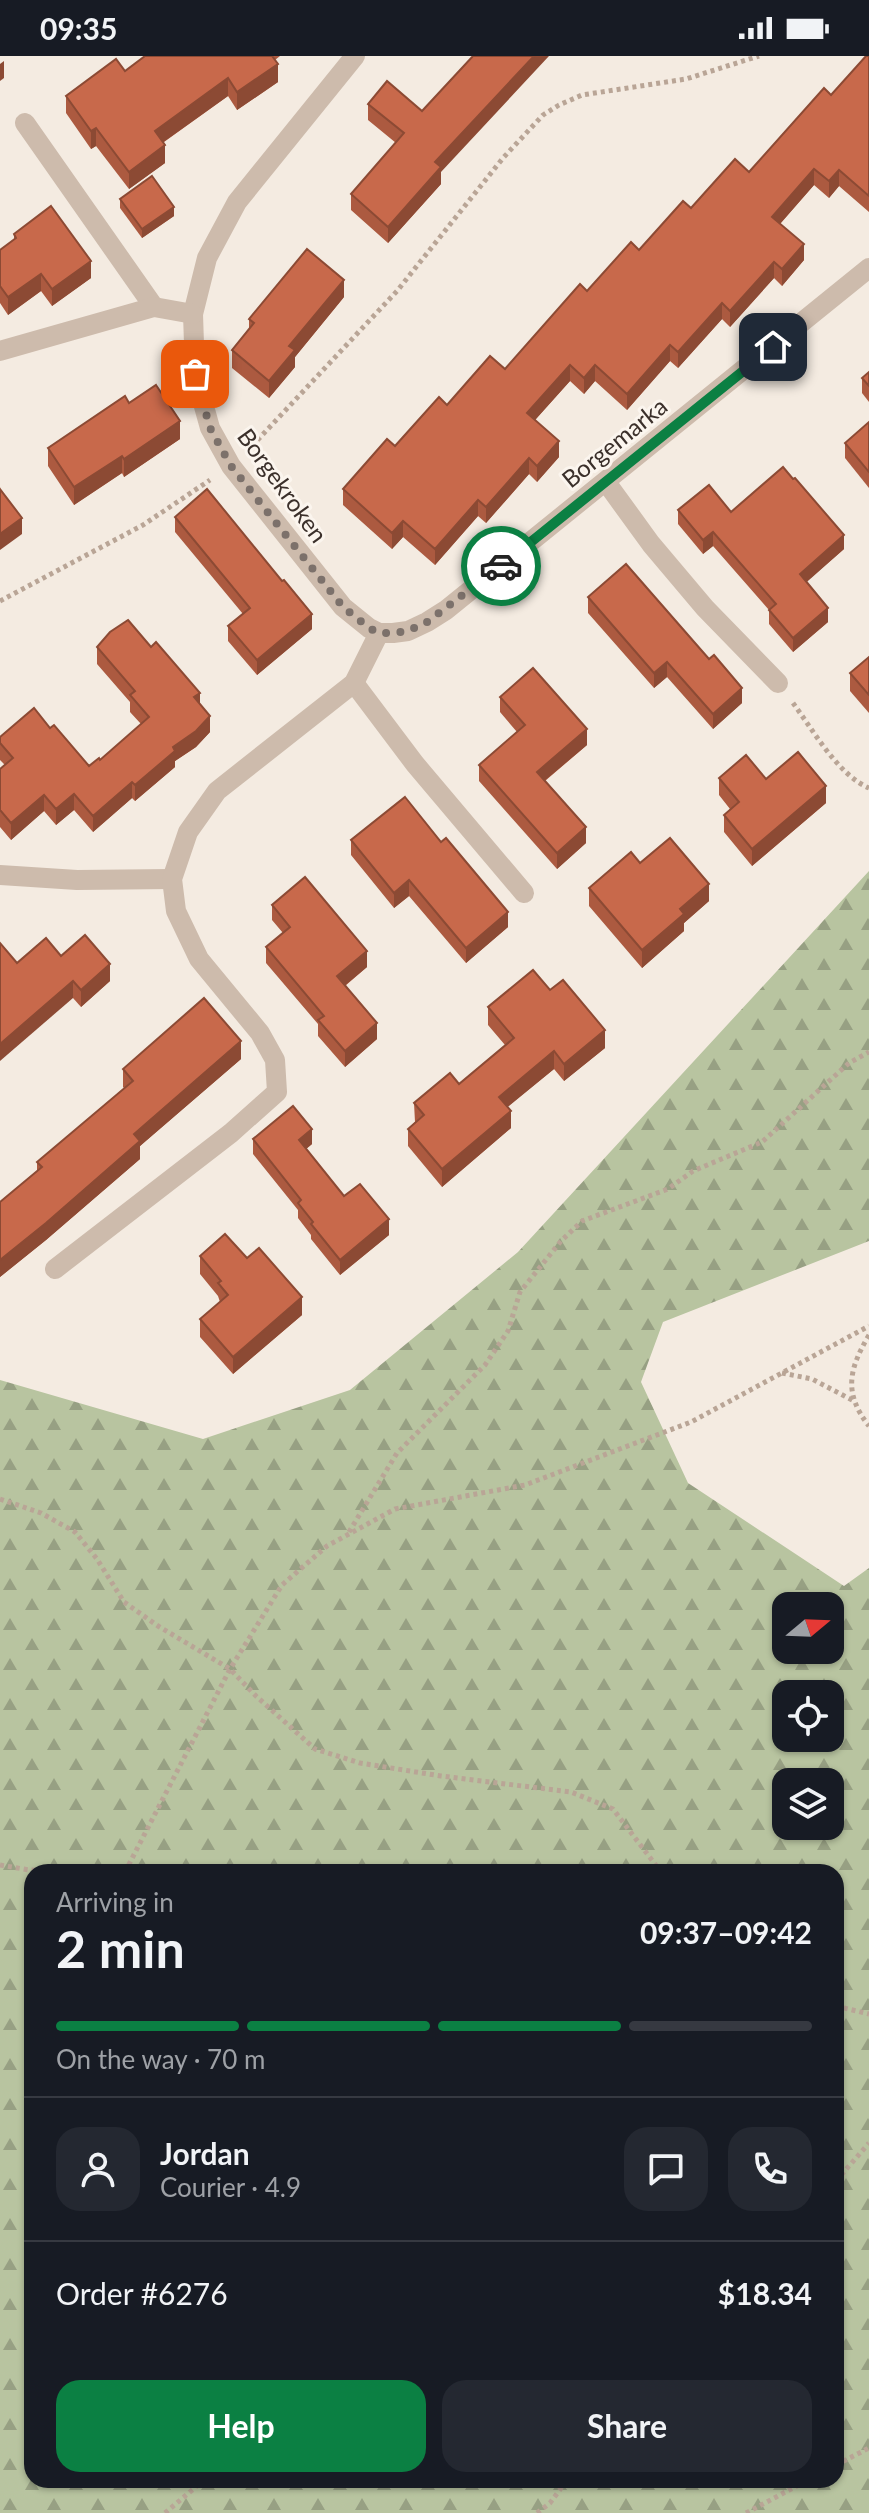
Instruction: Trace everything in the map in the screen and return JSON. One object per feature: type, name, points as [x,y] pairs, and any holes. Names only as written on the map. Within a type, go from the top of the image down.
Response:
[{"type":"street","name":"Borgekroken","points":[[355,56],[237,202],[207,258],[193,314],[195,374],[210,428],[231,466],[343,607],[379,633]]},
{"type":"street","points":[[25,123],[154,307]]},
{"type":"street","name":"Borgemarka","points":[[379,633],[408,631],[446,610],[867,275]]},
{"type":"street","points":[[0,351],[154,307],[193,314]]},
{"type":"street","points":[[606,482],[651,544],[705,608],[778,683]]},
{"type":"street","points":[[55,1269],[231,1133],[277,1092],[275,1060],[260,1033],[199,959],[176,911],[172,879],[188,832],[217,791],[354,683],[379,633]]},
{"type":"street","points":[[354,683],[415,764],[524,893]]},
{"type":"street","points":[[0,875],[77,880],[172,879]]},
{"type":"path","points":[[0,601],[143,525],[231,466],[397,291],[503,158],[543,115],[582,95],[686,79],[759,56]]},
{"type":"path","points":[[778,683],[839,764],[869,788]]},
{"type":"path","points":[[348,1534],[397,1453],[485,1365],[508,1331],[520,1292],[561,1241],[582,1221],[668,1189],[693,1171],[762,1142],[849,1063],[869,1052]]},
{"type":"path","points":[[129,1864],[230,1669],[282,1585],[327,1546],[395,1509],[525,1485],[691,1422],[869,1326]]},
{"type":"path","points":[[869,1335],[854,1361],[850,1380],[854,1401],[869,1426]]},
{"type":"path","points":[[781,1373],[812,1379],[854,1401]]},
{"type":"path","points":[[0,1499],[41,1513],[75,1532],[97,1559],[124,1602],[230,1669],[315,1749],[360,1763],[571,1792],[613,1809],[655,1864]]},
{"type":"path","points":[[0,1865],[24,1869]]},
{"type":"path","points":[[844,2008],[869,2014]]},
{"type":"path","points":[[844,2172],[869,2143]]},
{"type":"path","points":[[844,2461],[869,2448]]},
{"type":"path","points":[[165,2513],[195,2488]]},
{"type":"path","points":[[537,2513],[550,2503],[561,2488]]},
{"type":"path","points":[[746,2513],[793,2488]]},
{"type":"green space","points":[[869,871],[869,1241],[663,1322],[641,1382],[688,1483],[844,1586],[869,1568],[869,2513],[0,2513],[0,1380],[203,1439],[350,1390],[518,1252]]},
{"type":"building","points":[[145,56],[272,56],[278,64],[237,92],[228,78],[155,131],[165,145],[129,172],[96,128],[91,131],[66,96],[116,59],[125,71]]},
{"type":"building","points":[[473,56],[534,56],[435,162],[441,167],[388,227],[351,194],[404,133],[368,104],[387,81],[422,111]]},
{"type":"building","points":[[869,56],[869,196],[839,170],[829,181],[814,169],[772,217],[804,244],[782,269],[774,262],[730,311],[722,303],[678,352],[670,345],[627,394],[595,365],[584,378],[570,365],[527,413],[559,441],[537,466],[529,458],[486,507],[478,500],[435,549],[403,521],[392,533],[343,489],[387,439],[395,446],[439,397],[447,405],[490,356],[505,369],[580,284],[587,291],[631,242],[639,250],[683,201],[691,208],[735,159],[749,172],[824,88],[831,95]]},
{"type":"building","points":[[152,176],[174,207],[142,229],[120,199]]},
{"type":"building","points":[[51,206],[91,261],[52,289],[41,274],[8,297],[0,286],[0,250],[16,238],[14,234]]},
{"type":"building","points":[[307,249],[344,280],[289,346],[295,350],[269,381],[232,350],[254,323],[249,319]]},
{"type":"building","points":[[869,372],[869,386],[862,378]]},
{"type":"building","points":[[156,385],[180,421],[124,459],[122,456],[74,487],[48,448],[125,396],[129,403]]},
{"type":"building","points":[[869,422],[869,472],[845,443]]},
{"type":"building","points":[[783,467],[844,535],[800,574],[828,608],[793,638],[769,610],[776,604],[713,532],[703,540],[678,510],[709,485],[731,512]]},
{"type":"building","points":[[0,489],[22,518],[0,534]]},
{"type":"building","points":[[207,489],[312,614],[257,660],[228,626],[250,608],[175,517]]},
{"type":"building","points":[[626,564],[709,659],[714,655],[742,688],[713,714],[667,662],[654,673],[588,597]]},
{"type":"building","points":[[128,620],[151,647],[156,642],[200,693],[194,697],[210,716],[196,731],[173,747],[175,751],[135,785],[132,782],[93,816],[74,794],[56,809],[44,795],[11,823],[0,810],[0,769],[13,758],[0,743],[0,737],[34,708],[50,728],[54,725],[89,766],[149,717],[130,695],[135,691],[97,647],[110,632]]},
{"type":"building","points":[[869,657],[869,695],[850,673]]},
{"type":"building","points":[[533,668],[587,729],[537,772],[586,827],[557,853],[479,765],[525,725],[500,697]]},
{"type":"building","points":[[798,752],[826,786],[752,849],[724,815],[739,802],[719,778],[746,755],[766,779]]},
{"type":"building","points":[[405,797],[441,842],[446,838],[508,912],[466,948],[409,880],[394,893],[351,840]]},
{"type":"building","points":[[670,838],[709,884],[680,909],[684,914],[642,950],[589,888],[631,852],[640,863]]},
{"type":"building","points":[[305,877],[367,951],[337,976],[377,1023],[345,1051],[318,1020],[324,1016],[266,947],[290,927],[272,905]]},
{"type":"building","points":[[85,935],[110,964],[81,990],[73,981],[0,1044],[0,943],[17,963],[46,938],[61,956]]},
{"type":"building","points":[[533,970],[550,990],[563,980],[605,1030],[564,1064],[554,1051],[499,1097],[511,1111],[442,1169],[408,1129],[424,1115],[414,1103],[450,1073],[459,1084],[514,1038],[488,1007]]},
{"type":"building","points":[[204,998],[241,1041],[134,1134],[140,1141],[0,1260],[0,1202],[42,1167],[37,1162],[133,1081],[123,1069]]},
{"type":"building","points":[[293,1106],[312,1129],[299,1140],[344,1196],[360,1184],[389,1219],[340,1260],[311,1224],[313,1222],[298,1203],[301,1200],[253,1139]]},
{"type":"building","points":[[225,1234],[247,1258],[259,1248],[302,1297],[233,1357],[200,1319],[228,1295],[218,1283],[221,1281],[200,1256]]},
{"type":"way so far","points":[[195,374],[210,428],[231,466],[343,607],[369,628],[379,633],[408,631],[446,610],[501,566]]},
{"type":"route","points":[[501,566],[773,347]]}]
